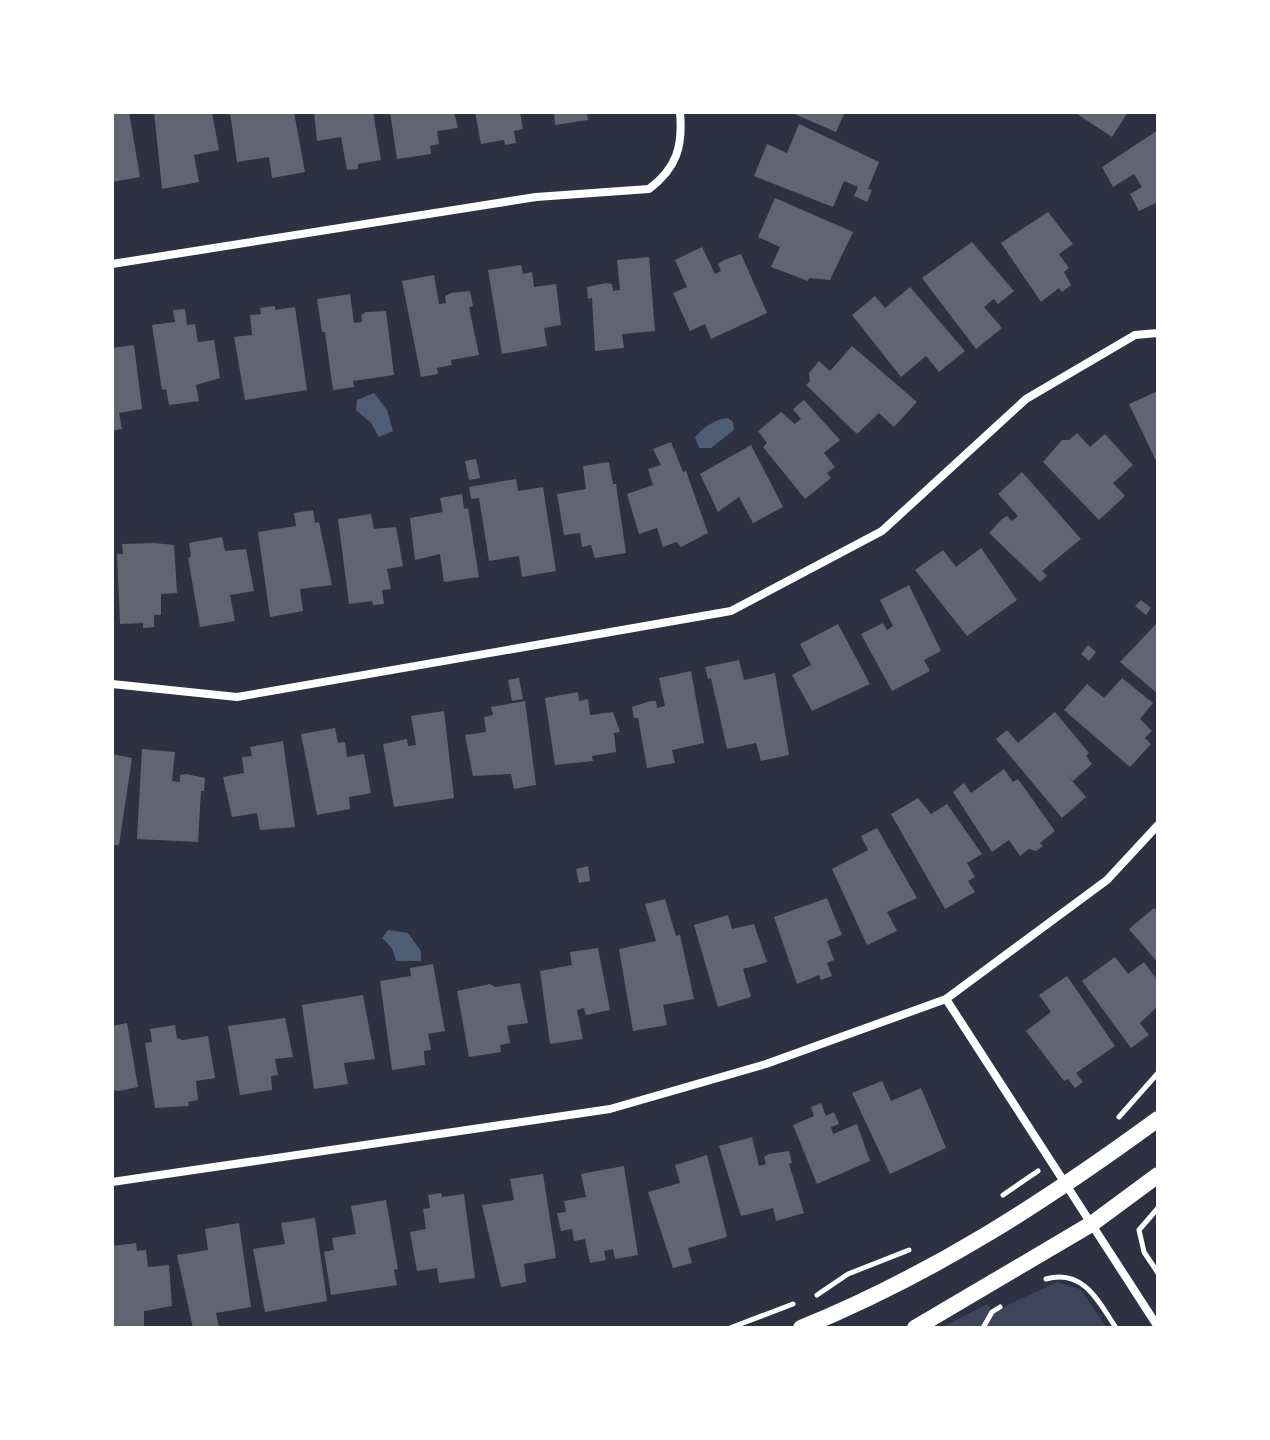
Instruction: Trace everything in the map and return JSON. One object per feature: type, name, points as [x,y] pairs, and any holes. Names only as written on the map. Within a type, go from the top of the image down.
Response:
[{"type":"main road","points":[[801,1328],[954,1256],[1068,1185],[1158,1119]]},
{"type":"main road","points":[[915,1328],[1093,1223],[1158,1175]]},
{"type":"street","points":[[112,264],[536,197],[649,189],[674,164],[680,148],[680,112]]},
{"type":"street","points":[[112,684],[237,697],[731,611],[882,531],[1026,399],[1135,335],[1158,333]]},
{"type":"street","points":[[112,1182],[610,1109],[766,1064],[946,999],[1107,880],[1158,825]]},
{"type":"street","points":[[946,999],[1158,1327]]},
{"type":"path","points":[[1117,1119],[1158,1073]]},
{"type":"path","points":[[1000,1197],[1052,1161]]},
{"type":"path","points":[[1158,1208],[1139,1230],[1144,1252],[1158,1273]]},
{"type":"path","points":[[815,1296],[848,1274],[916,1247]]},
{"type":"path","points":[[1038,1284],[1049,1277],[1071,1277],[1088,1286],[1116,1328]]},
{"type":"path","points":[[730,1328],[801,1302]]},
{"type":"path","points":[[983,1328],[992,1312],[1004,1305]]},
{"type":"shaded area","points":[[374,393],[387,410],[393,431],[379,437],[371,423],[356,410],[357,400]]},
{"type":"shaded area","points":[[728,418],[733,422],[734,430],[711,448],[699,448],[695,437],[698,433],[714,422]]},
{"type":"shaded area","points":[[388,930],[408,933],[421,951],[421,961],[396,961],[392,948],[382,938]]},
{"type":"shaded area","points":[[1057,1282],[1080,1289],[1107,1328],[941,1328],[987,1304],[993,1312]]},
{"type":"building","points":[[112,112],[129,112],[140,177],[112,182]]},
{"type":"building","points":[[154,112],[212,112],[219,150],[194,155],[199,182],[162,189]]},
{"type":"building","points":[[230,112],[294,112],[305,172],[272,178],[269,157],[237,162]]},
{"type":"building","points":[[314,112],[373,112],[381,160],[358,164],[358,169],[347,170],[341,137],[317,141]]},
{"type":"building","points":[[390,112],[454,112],[458,128],[437,131],[439,144],[430,146],[431,154],[397,159]]},
{"type":"building","points":[[475,112],[520,112],[523,129],[514,131],[516,143],[505,145],[504,140],[481,144]]},
{"type":"building","points":[[554,112],[587,112],[588,120],[555,125]]},
{"type":"building","points":[[790,112],[845,112],[836,132]]},
{"type":"building","points":[[1074,112],[1128,112],[1112,137]]},
{"type":"building","points":[[799,124],[879,162],[868,189],[872,190],[867,202],[854,196],[858,187],[844,181],[833,207],[754,176],[767,144],[787,153]]},
{"type":"building","points":[[1158,130],[1158,202],[1139,211],[1130,194],[1142,187],[1134,174],[1113,187],[1102,167]]},
{"type":"building","points":[[775,198],[853,232],[830,280],[809,278],[808,281],[771,267],[780,247],[758,237]]},
{"type":"building","points":[[1048,212],[1073,244],[1059,254],[1069,268],[1064,272],[1071,285],[1062,292],[1059,288],[1041,302],[1001,243]]},
{"type":"building","points":[[972,242],[1014,291],[998,304],[994,299],[984,307],[1002,328],[976,349],[922,278]]},
{"type":"building","points":[[702,247],[715,274],[721,271],[718,264],[741,254],[767,313],[711,339],[705,324],[690,331],[673,293],[687,287],[675,260]]},
{"type":"building","points":[[649,257],[655,331],[622,334],[624,348],[595,351],[592,298],[588,299],[587,287],[606,283],[612,284],[613,291],[620,290],[617,260]]},
{"type":"building","points":[[521,265],[523,274],[532,272],[534,287],[556,284],[561,325],[544,328],[547,346],[502,354],[488,270]]},
{"type":"building","points":[[434,275],[439,304],[446,303],[445,296],[451,293],[470,291],[473,306],[469,307],[479,355],[451,360],[452,365],[437,368],[438,374],[421,377],[402,281]]},
{"type":"building","points":[[910,287],[965,351],[939,372],[926,356],[901,377],[852,315],[875,296],[885,308]]},
{"type":"building","points":[[350,294],[354,323],[362,322],[361,315],[366,312],[386,311],[394,375],[353,381],[354,387],[333,390],[317,299]]},
{"type":"building","points":[[275,306],[275,310],[295,307],[307,390],[245,400],[234,337],[252,335],[250,315],[261,314],[260,308]]},
{"type":"building","points":[[185,309],[187,325],[195,324],[198,342],[214,340],[220,378],[196,385],[199,401],[169,405],[166,389],[162,390],[152,325],[175,322],[173,310]]},
{"type":"building","points":[[134,345],[142,409],[119,413],[122,429],[112,431],[112,348]]},
{"type":"building","points":[[852,346],[917,402],[894,427],[879,413],[857,434],[806,385],[810,381],[809,373],[819,361],[830,371]]},
{"type":"building","points":[[1158,391],[1158,465],[1129,404]]},
{"type":"building","points":[[804,400],[840,440],[824,453],[835,467],[827,473],[831,478],[805,499],[763,447],[767,443],[758,431],[781,412],[795,424],[801,419],[793,409]]},
{"type":"building","points":[[1077,433],[1090,447],[1105,434],[1133,465],[1113,483],[1125,496],[1099,520],[1043,462],[1062,440],[1069,440]]},
{"type":"building","points":[[671,442],[683,472],[686,471],[708,533],[681,547],[677,542],[663,547],[657,528],[639,534],[627,494],[653,485],[648,469],[661,465],[653,449]]},
{"type":"building","points":[[751,445],[783,507],[753,523],[739,497],[718,512],[700,474]]},
{"type":"building","points":[[476,459],[480,478],[469,480],[465,461]]},
{"type":"building","points":[[609,462],[613,484],[616,484],[626,553],[595,558],[591,545],[582,547],[580,533],[564,535],[557,494],[586,489],[583,466]]},
{"type":"building","points":[[1022,472],[1081,539],[1042,571],[1047,576],[1040,582],[989,533],[1007,516],[1012,521],[1018,516],[998,494]]},
{"type":"building","points":[[516,479],[518,491],[543,487],[556,571],[522,577],[519,556],[489,561],[479,498],[471,499],[469,487]]},
{"type":"building","points":[[462,494],[464,509],[468,508],[479,577],[444,582],[440,554],[415,560],[410,518],[443,512],[440,498]]},
{"type":"building","points":[[313,510],[315,523],[319,522],[332,585],[300,589],[303,611],[270,617],[258,532],[296,526],[294,513]]},
{"type":"building","points":[[371,514],[374,529],[396,527],[403,566],[387,569],[391,589],[382,590],[384,604],[373,605],[372,601],[349,604],[338,519]]},
{"type":"building","points":[[222,537],[225,551],[246,549],[254,591],[230,595],[235,621],[200,627],[188,558],[191,557],[189,543]]},
{"type":"building","points":[[122,544],[174,545],[177,593],[161,594],[161,615],[154,615],[154,627],[143,628],[143,623],[120,624],[117,554],[123,554]]},
{"type":"building","points":[[981,548],[1017,600],[967,636],[915,570],[943,550],[956,567]]},
{"type":"building","points":[[909,585],[941,651],[924,660],[930,671],[892,691],[861,634],[883,623],[887,630],[893,626],[880,600]]},
{"type":"building","points":[[1141,600],[1151,608],[1146,615],[1135,606]]},
{"type":"building","points":[[1158,622],[1158,694],[1120,662]]},
{"type":"building","points":[[838,624],[870,684],[812,711],[792,675],[811,665],[800,644]]},
{"type":"building","points":[[1088,645],[1096,652],[1089,661],[1081,654]]},
{"type":"building","points":[[739,660],[744,680],[775,673],[789,755],[761,761],[756,743],[727,749],[711,678],[708,679],[705,667]]},
{"type":"building","points":[[691,671],[704,743],[672,750],[675,763],[647,768],[638,718],[634,718],[632,707],[650,701],[656,701],[657,708],[665,706],[659,678]]},
{"type":"building","points":[[519,678],[523,699],[512,701],[508,680]]},
{"type":"building","points":[[1122,678],[1153,703],[1140,719],[1152,731],[1145,738],[1151,744],[1130,767],[1064,710],[1087,684],[1104,698]]},
{"type":"building","points":[[578,692],[579,701],[588,699],[590,715],[613,712],[620,732],[614,733],[616,752],[592,756],[593,761],[555,765],[545,698]]},
{"type":"building","points":[[525,701],[536,785],[514,789],[511,774],[473,776],[465,735],[486,732],[484,717],[493,715],[491,707]]},
{"type":"building","points":[[444,711],[454,798],[394,807],[383,744],[407,739],[408,746],[416,745],[411,716]]},
{"type":"building","points":[[1055,712],[1089,753],[1086,756],[1092,764],[1073,781],[1066,774],[1086,797],[1062,818],[996,739],[1007,730],[1018,743]]},
{"type":"building","points":[[335,728],[338,743],[345,742],[347,757],[364,754],[371,793],[349,797],[350,809],[317,815],[301,734]]},
{"type":"building","points":[[283,741],[295,827],[260,830],[257,813],[232,817],[223,777],[244,773],[242,757],[252,756],[250,747]]},
{"type":"building","points":[[142,749],[175,752],[172,781],[180,782],[180,775],[186,774],[205,778],[204,791],[201,791],[198,842],[137,839]]},
{"type":"building","points":[[112,754],[132,758],[119,845],[112,845]]},
{"type":"building","points":[[1004,769],[1013,782],[1018,779],[1055,831],[1040,843],[1043,846],[1036,851],[1029,849],[1020,856],[1009,840],[992,852],[953,792],[964,783],[971,793]]},
{"type":"building","points":[[918,798],[931,814],[947,804],[982,854],[967,863],[975,877],[968,881],[975,892],[945,909],[891,814]]},
{"type":"building","points":[[877,828],[917,898],[887,912],[897,931],[867,945],[832,869],[868,850],[861,836]]},
{"type":"building","points":[[588,866],[590,881],[579,883],[576,869]]},
{"type":"building","points":[[827,898],[842,935],[827,941],[834,960],[827,963],[832,976],[821,980],[819,975],[797,984],[774,917]]},
{"type":"building","points":[[665,899],[676,936],[680,935],[694,999],[663,1005],[667,1025],[633,1031],[619,949],[656,941],[645,904]]},
{"type":"building","points":[[1154,908],[1158,913],[1158,963],[1129,929]]},
{"type":"building","points":[[728,915],[732,929],[754,924],[767,962],[743,969],[751,997],[718,1007],[694,925]]},
{"type":"building","points":[[598,948],[610,1010],[586,1015],[584,1008],[577,1010],[583,1039],[550,1044],[540,971],[572,965],[570,952]]},
{"type":"building","points":[[1115,957],[1128,974],[1144,962],[1158,981],[1158,1006],[1140,1023],[1149,1035],[1131,1048],[1082,981]]},
{"type":"building","points":[[433,964],[445,1031],[428,1034],[431,1050],[424,1051],[425,1065],[392,1070],[380,981],[411,976],[410,968]]},
{"type":"building","points":[[1067,976],[1115,1046],[1076,1073],[1083,1082],[1075,1088],[1068,1079],[1064,1081],[1026,1031],[1051,1012],[1039,995]]},
{"type":"building","points":[[520,983],[528,1023],[507,1026],[510,1043],[500,1045],[501,1052],[469,1057],[457,991],[490,984],[495,987]]},
{"type":"building","points":[[363,995],[375,1059],[344,1063],[348,1084],[314,1089],[302,1005]]},
{"type":"building","points":[[285,1018],[293,1057],[275,1059],[278,1075],[271,1076],[272,1090],[240,1095],[228,1026]]},
{"type":"building","points":[[127,1023],[138,1087],[119,1091],[113,1090],[112,1082],[112,1026]]},
{"type":"building","points":[[175,1025],[177,1038],[183,1040],[208,1036],[215,1078],[196,1081],[198,1100],[188,1102],[189,1106],[155,1108],[145,1043],[152,1042],[150,1029]]},
{"type":"building","points":[[882,1081],[891,1101],[921,1088],[946,1148],[890,1174],[852,1093]]},
{"type":"building","points":[[821,1103],[826,1116],[834,1112],[839,1124],[831,1127],[833,1134],[857,1124],[870,1161],[817,1184],[793,1125],[814,1116],[811,1107]]},
{"type":"building","points":[[752,1137],[759,1166],[766,1164],[764,1157],[769,1154],[789,1151],[792,1163],[789,1164],[804,1213],[776,1221],[773,1208],[741,1216],[719,1146]]},
{"type":"building","points":[[707,1155],[727,1237],[688,1248],[692,1263],[673,1268],[648,1192],[680,1183],[675,1165]]},
{"type":"building","points":[[624,1166],[638,1255],[615,1259],[613,1249],[604,1251],[606,1260],[590,1263],[585,1239],[574,1241],[572,1229],[561,1231],[557,1213],[566,1212],[564,1201],[586,1197],[581,1174]]},
{"type":"building","points":[[543,1174],[556,1258],[524,1264],[526,1282],[501,1287],[482,1205],[514,1200],[510,1179]]},
{"type":"building","points":[[441,1193],[442,1197],[464,1194],[475,1278],[439,1283],[437,1268],[417,1271],[410,1232],[426,1229],[423,1209],[430,1208],[428,1195]]},
{"type":"building","points":[[386,1200],[398,1269],[394,1270],[397,1285],[331,1295],[324,1252],[334,1250],[332,1238],[356,1234],[351,1206]]},
{"type":"building","points":[[315,1218],[327,1301],[265,1312],[253,1249],[285,1244],[281,1223]]},
{"type":"building","points":[[239,1223],[251,1307],[216,1313],[219,1328],[193,1328],[177,1255],[208,1250],[205,1229]]},
{"type":"building","points":[[136,1243],[137,1251],[146,1250],[148,1267],[169,1265],[172,1306],[144,1311],[144,1326],[112,1328],[112,1246]]}]
